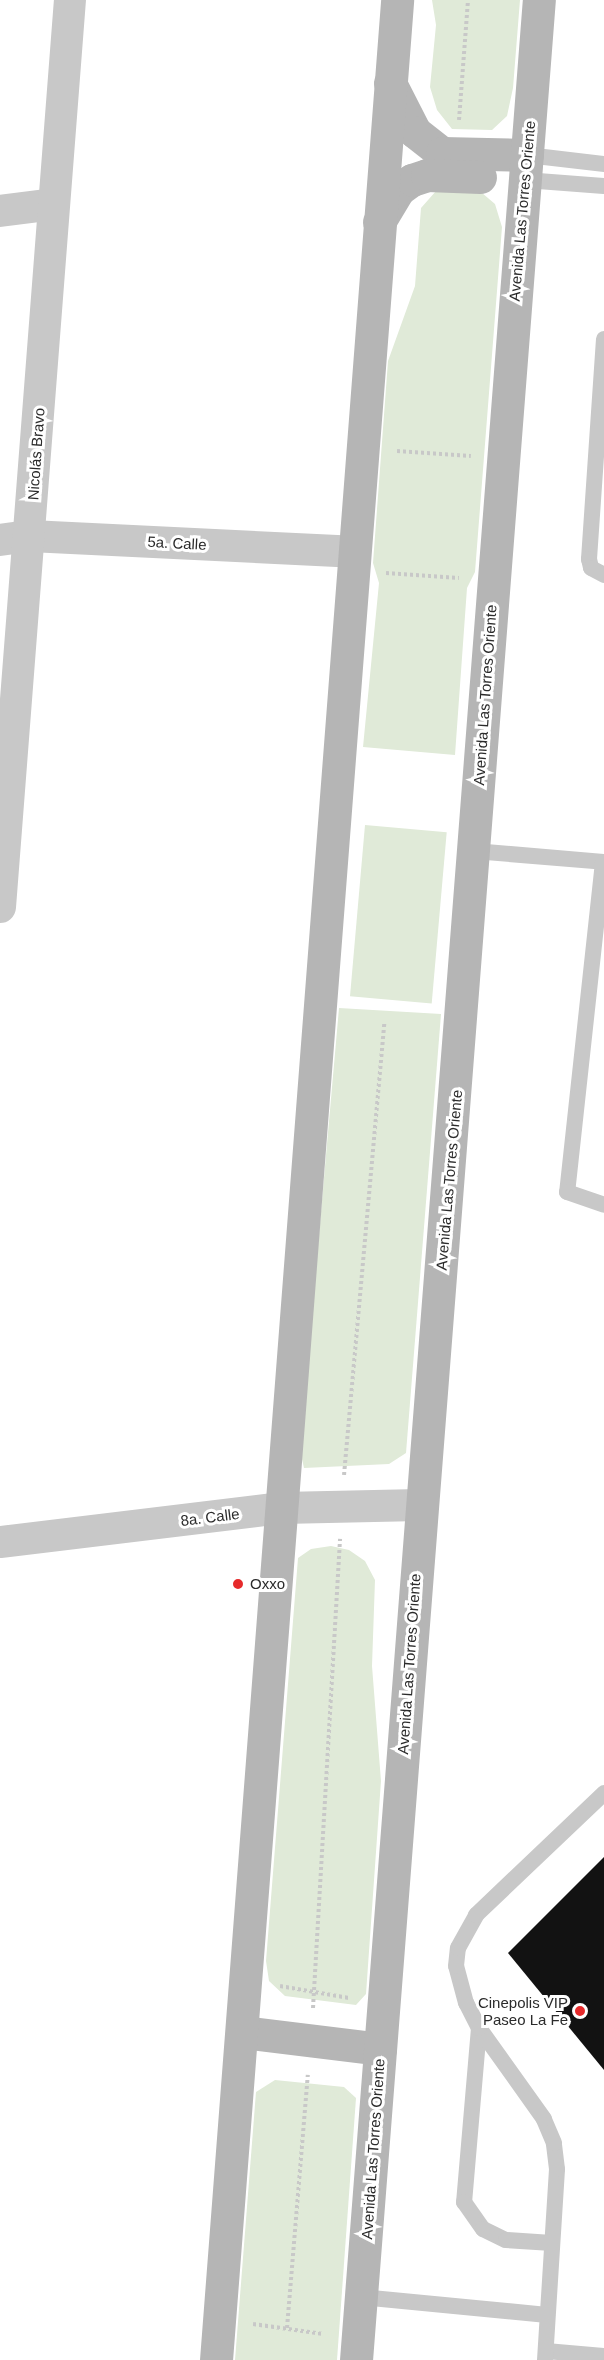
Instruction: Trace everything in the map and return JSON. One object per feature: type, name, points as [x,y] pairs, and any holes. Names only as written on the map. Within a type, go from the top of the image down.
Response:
[{"type":"street","name":"Nicolás Bravo","points":[[0,908],[15,538],[54,204],[70,0]]},
{"type":"street","points":[[216,2360],[397,0]]},
{"type":"street","name":"Avenida Las Torres Oriente","points":[[357,2349],[420,1504],[474,851],[502,459],[539,0]]},
{"type":"street","points":[[390,83],[415,132],[433,147],[457,156],[526,168]]},
{"type":"street","points":[[379,223],[398,190],[427,175],[526,168]]},
{"type":"street","points":[[0,211],[54,204]]},
{"type":"street","name":"5a. Calle","points":[[15,538],[353,561]]},
{"type":"street","name":"8a. Calle","points":[[0,1542],[282,1508],[420,1504]]},
{"type":"street","points":[[242,2032],[380,2049]]},
{"type":"lane","points":[[526,168],[604,164]]},
{"type":"lane","points":[[526,168],[604,186]]},
{"type":"lane","points":[[604,339],[589,559],[591,568],[604,575]]},
{"type":"lane","points":[[474,851],[603,862],[567,1192],[604,1205]]},
{"type":"lane","points":[[604,1793],[502,1887],[466,1929],[456,1966],[466,2003],[479,2028],[544,2119],[554,2143],[552,2243],[545,2356],[604,2356]]},
{"type":"lane","points":[[479,2028],[464,2202],[483,2229],[506,2240],[552,2243]]},
{"type":"lane","points":[[361,2297],[548,2315]]},
{"type":"path","points":[[457,156],[468,0]]},
{"type":"path","points":[[361,448],[502,459]]},
{"type":"path","points":[[353,561],[493,580]]},
{"type":"path","points":[[287,2328],[311,2040],[342,1506],[384,1024]]},
{"type":"path","points":[[272,1979],[285,1990],[353,1998]]},
{"type":"path","points":[[220,2320],[287,2328],[357,2349]]},
{"type":"green space","points":[[432,0],[520,0],[513,88],[507,116],[492,130],[452,129],[437,110],[430,87],[436,25]]},
{"type":"green space","points":[[475,187],[495,204],[502,227],[475,572],[467,588],[455,755],[363,747],[379,583],[373,563],[388,361],[415,286],[421,208],[436,191]]},
{"type":"green space","points":[[365,825],[447,832],[432,1003],[350,996]]},
{"type":"green space","points":[[339,1008],[441,1014],[406,1453],[389,1464],[304,1468],[300,1450]]},
{"type":"green space","points":[[331,1546],[349,1550],[365,1561],[375,1580],[372,1666],[381,1781],[366,1994],[356,2005],[285,1996],[269,1981],[266,1961],[298,1558],[311,1549]]},
{"type":"green space","points":[[275,2080],[344,2087],[356,2098],[337,2360],[235,2360],[256,2092]]},
{"type":"building","name":"Cinepolis VIP Paseo La Fe","points":[[604,1857],[604,2070],[508,1953]]},
{"type":"place","name":"Oxxo","points":[[238,1584]]},
{"type":"place","name":"Cinepolis VIP Paseo La Fe","points":[[580,2011]]}]
